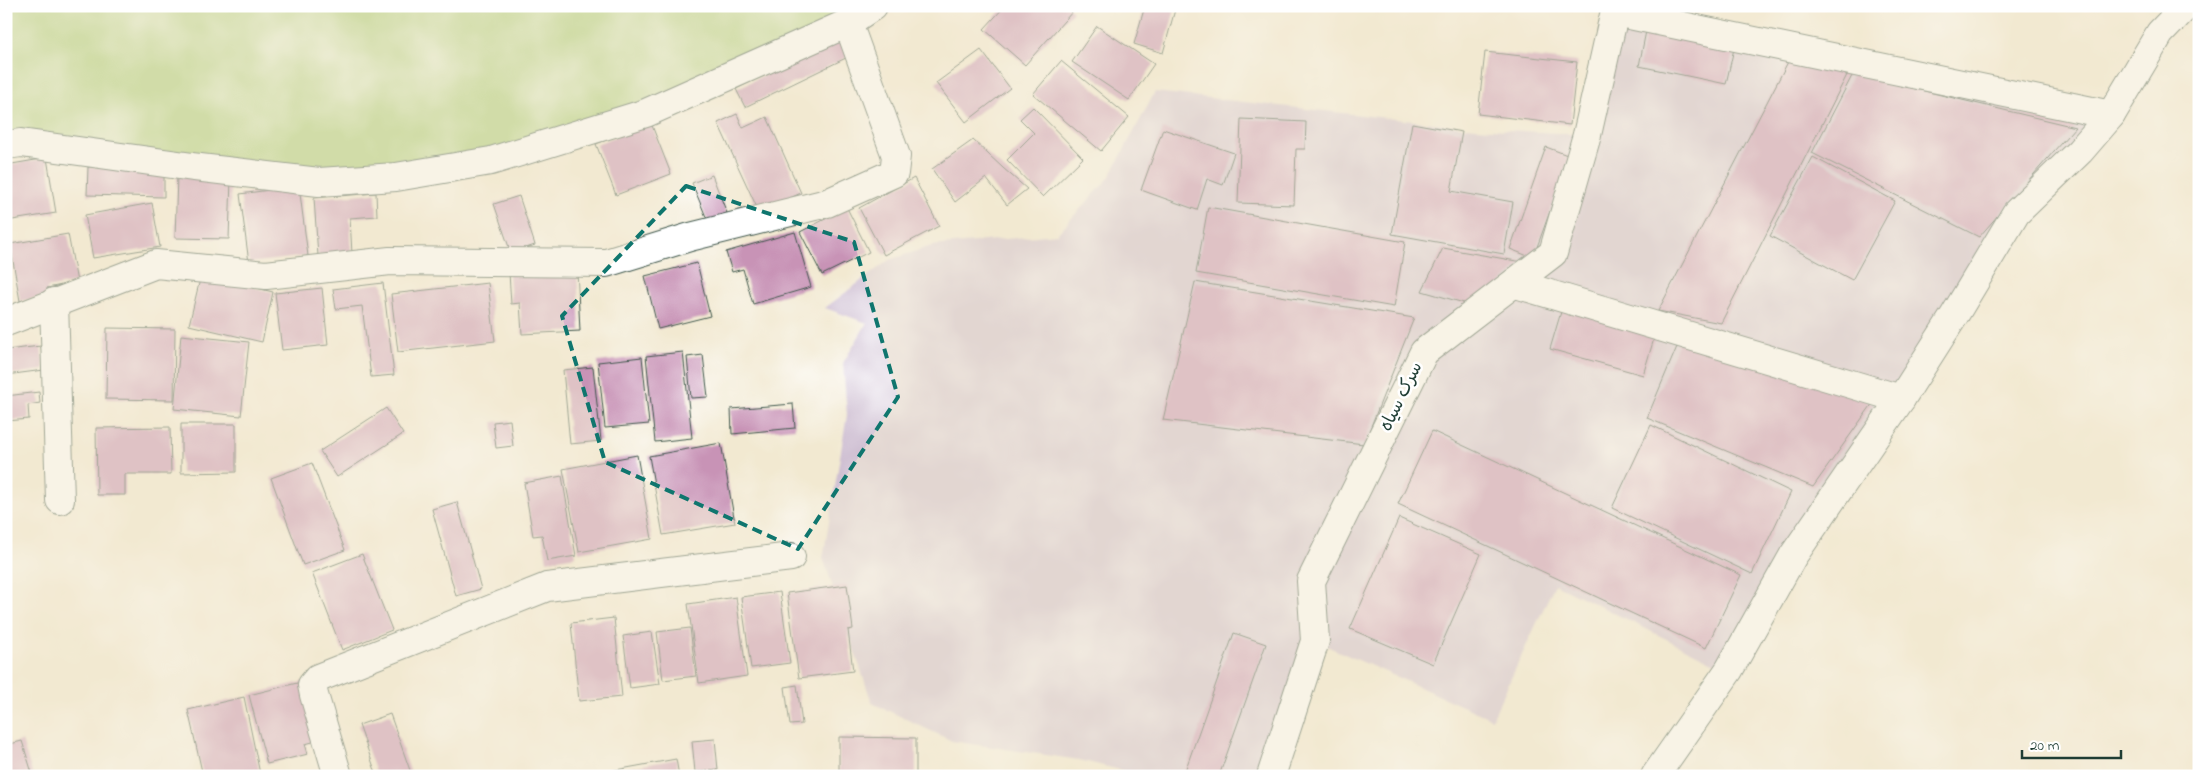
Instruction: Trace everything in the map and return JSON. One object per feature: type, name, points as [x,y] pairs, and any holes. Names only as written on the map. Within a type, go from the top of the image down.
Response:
[{"type":"street","points":[[6,145],[21,143],[319,182],[396,177],[492,161],[646,113],[848,23],[873,6]]},
{"type":"street","points":[[1655,776],[1728,670],[1793,556],[1901,399],[2016,213],[2080,151],[2111,115],[2160,33],[2186,6]]},
{"type":"street","points":[[1615,9],[2111,115]]},
{"type":"street","name":"سرک سیاه","points":[[1271,776],[1315,641],[1312,581],[1424,352],[1516,284],[1553,253],[1587,135],[1615,9]]},
{"type":"street","points":[[6,322],[156,264],[266,275],[390,260],[606,263],[690,238],[827,204],[894,173],[896,156],[848,23]]},
{"type":"street","points":[[1516,284],[1901,399]]},
{"type":"street","points":[[54,302],[60,500]]},
{"type":"street","points":[[338,776],[314,695],[312,685],[318,678],[547,588],[791,557]]},
{"type":"highlighted area","points":[[686,186],[854,242],[898,397],[798,549],[605,462],[562,316]]},
{"type":"shaded area","points":[[1615,12],[2111,115],[2016,213],[1729,670],[1555,584],[1492,719],[1315,641],[1271,776],[1145,776],[1079,760],[952,741],[872,703],[823,558],[847,415],[843,363],[867,323],[825,308],[889,260],[932,246],[1057,234],[1109,178],[1155,92],[1476,128],[1587,135]]},
{"type":"green space","points":[[6,6],[873,6],[646,113],[396,177],[6,145]]},
{"type":"building","points":[[1005,6],[1067,6],[1073,11],[1025,65],[984,29]]},
{"type":"building","points":[[1145,6],[1176,6],[1163,53],[1134,44]]},
{"type":"building","points":[[1097,26],[1154,64],[1129,100],[1072,62]]},
{"type":"building","points":[[1647,26],[1735,44],[1726,84],[1639,66]]},
{"type":"building","points":[[840,37],[850,56],[745,107],[736,89]]},
{"type":"building","points":[[981,50],[1010,88],[966,122],[936,83]]},
{"type":"building","points":[[1485,52],[1577,62],[1570,125],[1478,114]]},
{"type":"building","points":[[1790,58],[1848,73],[1721,323],[1658,311]]},
{"type":"building","points":[[1061,61],[1129,117],[1101,151],[1033,94]]},
{"type":"building","points":[[1853,74],[2075,127],[1979,237],[1812,153]]},
{"type":"building","points":[[1033,107],[1083,158],[1043,197],[1007,160],[1034,133],[1020,119]]},
{"type":"building","points":[[737,114],[743,128],[767,117],[801,193],[759,212],[718,123]]},
{"type":"building","points":[[1241,119],[1306,122],[1305,149],[1296,149],[1294,205],[1238,203]]},
{"type":"building","points":[[651,123],[671,174],[616,195],[596,144]]},
{"type":"building","points":[[1412,123],[1462,132],[1451,191],[1513,202],[1504,254],[1392,234]]},
{"type":"building","points":[[1163,129],[1234,153],[1223,185],[1207,179],[1197,210],[1141,190]]},
{"type":"building","points":[[973,140],[1027,189],[1007,205],[986,178],[955,202],[932,169]]},
{"type":"building","points":[[1546,147],[1570,156],[1533,258],[1510,249]]},
{"type":"building","points":[[1813,157],[1895,201],[1852,280],[1770,236]]},
{"type":"building","points":[[47,158],[56,213],[6,221],[6,165]]},
{"type":"building","points":[[88,167],[164,169],[164,197],[87,195]]},
{"type":"building","points":[[712,175],[730,221],[711,229],[692,183]]},
{"type":"building","points":[[177,176],[231,178],[229,239],[175,238]]},
{"type":"building","points":[[914,178],[939,226],[884,255],[859,208]]},
{"type":"building","points":[[299,186],[308,256],[249,263],[240,194]]},
{"type":"building","points":[[376,193],[377,216],[350,218],[352,254],[318,256],[314,198]]},
{"type":"building","points":[[519,196],[535,245],[511,253],[494,204]]},
{"type":"building","points":[[152,203],[160,247],[93,258],[85,215]]},
{"type":"building","points":[[1208,207],[1405,242],[1394,307],[1196,273]]},
{"type":"building","points":[[847,208],[869,252],[822,275],[800,232]]},
{"type":"building","points":[[795,232],[811,287],[753,304],[743,269],[732,272],[726,252]]},
{"type":"building","points":[[68,234],[77,282],[47,288],[48,296],[20,301],[10,244]]},
{"type":"building","points":[[1443,248],[1522,262],[1478,307],[1422,291]]},
{"type":"building","points":[[697,263],[710,316],[658,329],[645,276]]},
{"type":"building","points":[[577,269],[580,331],[522,334],[520,303],[511,304],[509,273]]},
{"type":"building","points":[[201,275],[273,292],[262,342],[189,325]]},
{"type":"building","points":[[1195,282],[1414,318],[1364,444],[1163,420]]},
{"type":"building","points":[[383,283],[394,375],[371,377],[362,306],[336,309],[333,289]]},
{"type":"building","points":[[488,283],[495,341],[398,352],[391,294]]},
{"type":"building","points":[[322,288],[328,345],[282,350],[275,293]]},
{"type":"building","points":[[1563,305],[1656,332],[1643,375],[1550,349]]},
{"type":"building","points":[[107,328],[175,329],[174,400],[106,399]]},
{"type":"building","points":[[181,335],[249,342],[241,416],[174,409]]},
{"type":"building","points":[[1679,342],[1873,403],[1813,487],[1647,418]]},
{"type":"building","points":[[41,346],[44,370],[6,375],[6,350]]},
{"type":"building","points":[[683,352],[692,438],[655,442],[646,356]]},
{"type":"building","points":[[703,355],[708,397],[691,398],[687,357]]},
{"type":"building","points":[[642,357],[649,424],[605,428],[598,362]]},
{"type":"building","points":[[593,367],[601,441],[570,444],[563,370]]},
{"type":"building","points":[[39,392],[40,403],[28,405],[29,419],[7,421],[6,396]]},
{"type":"building","points":[[793,404],[795,428],[732,434],[731,409]]},
{"type":"building","points":[[386,408],[403,434],[337,477],[320,451]]},
{"type":"building","points":[[510,420],[513,446],[496,448],[493,422]]},
{"type":"building","points":[[181,424],[236,424],[236,472],[181,473]]},
{"type":"building","points":[[1651,425],[1791,492],[1752,574],[1612,508]]},
{"type":"building","points":[[170,427],[171,474],[125,474],[125,495],[97,495],[96,428]]},
{"type":"building","points":[[1432,431],[1741,575],[1706,648],[1398,504]]},
{"type":"building","points":[[721,443],[735,523],[663,535],[649,456]]},
{"type":"building","points":[[637,455],[652,539],[579,552],[563,469]]},
{"type":"building","points":[[312,463],[345,550],[303,565],[271,478]]},
{"type":"building","points":[[562,476],[576,556],[547,561],[542,535],[533,536],[524,483]]},
{"type":"building","points":[[457,502],[481,589],[456,596],[432,509]]},
{"type":"building","points":[[1399,518],[1481,554],[1433,664],[1350,629]]},
{"type":"building","points":[[362,554],[392,630],[342,650],[312,573]]},
{"type":"building","points":[[847,585],[853,629],[848,630],[853,671],[799,678],[787,593]]},
{"type":"building","points":[[780,592],[790,663],[751,668],[741,597]]},
{"type":"building","points":[[736,597],[747,676],[699,683],[688,604]]},
{"type":"building","points":[[614,618],[622,697],[579,701],[571,623]]},
{"type":"building","points":[[690,628],[696,676],[663,680],[657,632]]},
{"type":"building","points":[[652,632],[660,684],[630,688],[623,636]]},
{"type":"building","points":[[1234,633],[1266,644],[1219,776],[1198,776],[1185,771]]},
{"type":"building","points":[[305,681],[320,740],[305,744],[308,754],[267,764],[249,695]]},
{"type":"building","points":[[797,685],[802,724],[790,725],[785,687]]},
{"type":"building","points":[[244,697],[260,774],[250,776],[203,776],[188,710]]},
{"type":"building","points":[[390,714],[412,776],[377,776],[359,725]]},
{"type":"building","points":[[839,737],[916,738],[916,776],[839,776]]},
{"type":"building","points":[[715,739],[718,770],[695,772],[692,741]]},
{"type":"building","points":[[22,741],[33,776],[6,776],[6,745]]},
{"type":"building","points":[[676,759],[679,776],[599,776],[599,773]]}]
